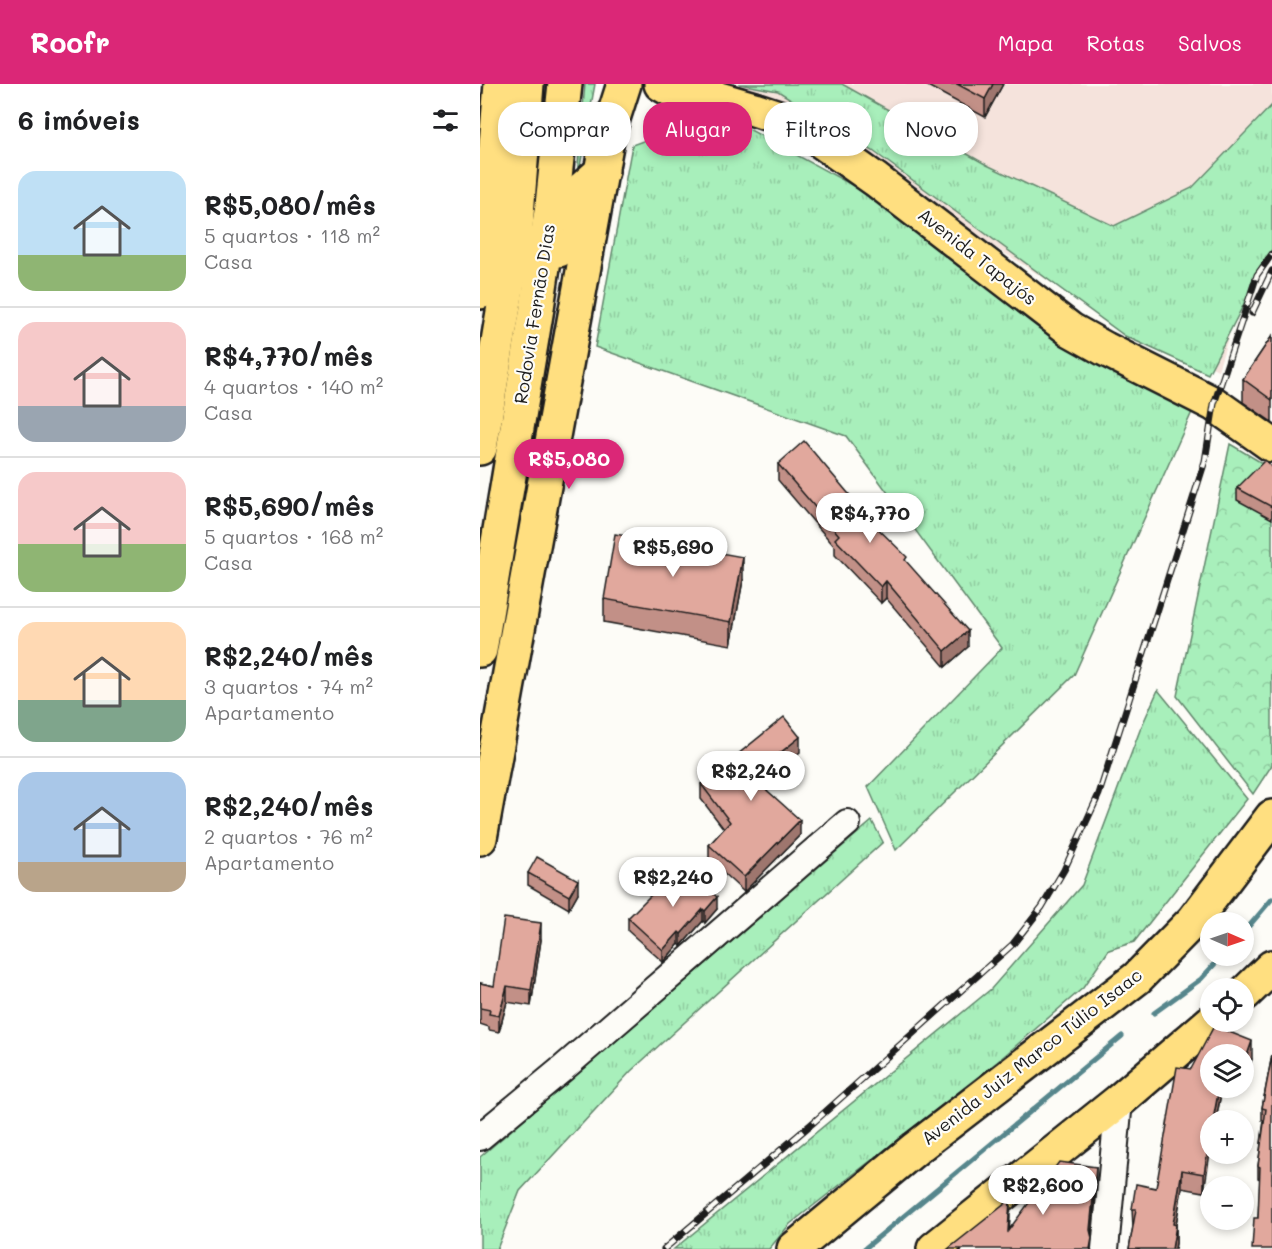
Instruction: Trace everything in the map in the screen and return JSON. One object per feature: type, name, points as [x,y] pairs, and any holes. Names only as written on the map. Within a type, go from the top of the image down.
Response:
[{"type":"main road","points":[[480,292],[488,242],[501,84]]},
{"type":"main road","name":"Rodovia Fernão Dias","points":[[480,448],[515,241],[525,137],[527,84]]},
{"type":"main road","name":"Rodovia Fernão Dias","points":[[480,650],[537,308],[552,205],[565,84]]},
{"type":"main road","points":[[618,102],[624,84]]},
{"type":"main road","name":"Avenida Tapajós","points":[[631,114],[644,102],[668,88],[754,109],[778,117],[811,134],[876,180],[1071,330],[1214,404],[1272,445]]},
{"type":"main road","points":[[480,838],[604,156]]},
{"type":"main road","points":[[537,308],[582,189],[602,171]]},
{"type":"main road","name":"Avenida Juiz Marco Túlio Isaac","points":[[794,1249],[916,1148],[1137,978],[1194,920],[1272,817]]},
{"type":"main road","points":[[1254,984],[1272,967]]},
{"type":"main road","points":[[934,1249],[1119,1101],[1200,1031]]},
{"type":"street","points":[[480,1137],[847,823]]},
{"type":"street","points":[[1106,1249],[1119,1101]]},
{"type":"shaded area","points":[[670,84],[1272,84],[1272,240],[1243,291],[1218,370],[1104,316],[971,232],[869,156],[872,156],[872,102],[764,102],[764,115],[752,111],[752,102],[725,102]]},
{"type":"green space","points":[[585,84],[595,84],[592,102],[583,102]]},
{"type":"green space","points":[[739,84],[842,84],[884,107],[884,156],[971,156],[1114,226],[1192,188],[1272,105],[1272,249],[1208,374],[1125,336],[872,150],[872,102],[795,102],[778,91]]},
{"type":"green space","points":[[752,131],[764,137],[764,156],[798,156],[876,198],[1192,412],[1074,675],[896,850],[868,787],[1002,648],[846,436],[595,347],[632,145],[643,141],[643,156],[752,156]]},
{"type":"green space","points":[[579,156],[582,156],[576,188]]},
{"type":"green space","points":[[1230,444],[1272,469],[1272,765],[1253,794],[1177,696]]},
{"type":"green space","points":[[1158,690],[1247,799],[1134,942],[1109,950],[1083,988],[997,1062],[790,1224],[769,1249],[674,1249],[991,989],[1082,885],[1140,730]]},
{"type":"green space","points":[[872,821],[883,842],[631,1071],[520,1191],[497,1249],[480,1249],[480,1157]]},
{"type":"building","points":[[957,84],[993,84],[985,99]]},
{"type":"building","points":[[1272,336],[1272,400],[1243,379]]},
{"type":"building","points":[[804,441],[859,506],[857,508],[907,557],[905,560],[968,631],[945,651],[886,581],[881,587],[835,539],[839,535],[778,464]]},
{"type":"building","points":[[1265,460],[1272,468],[1272,507],[1237,488]]},
{"type":"building","points":[[615,534],[743,557],[731,622],[604,599]]},
{"type":"building","points":[[784,717],[800,737],[751,776],[800,820],[744,877],[709,845],[730,822],[701,784]]},
{"type":"building","points":[[537,857],[578,880],[569,896],[528,873]]},
{"type":"building","points":[[683,865],[717,897],[663,950],[628,918],[658,888],[661,890]]},
{"type":"building","points":[[504,918],[541,923],[531,990],[507,986],[499,1016],[489,1014],[490,1010],[480,1008],[480,983],[494,986]]},
{"type":"building","points":[[1211,1032],[1229,1032],[1252,1041],[1251,1044],[1204,1044]]},
{"type":"building","points":[[1200,1052],[1200,1098],[1217,1098],[1215,1110],[1200,1110],[1200,1164],[1206,1164],[1204,1174],[1182,1170],[1173,1224],[1176,1225],[1172,1249],[1129,1249],[1136,1209],[1132,1209],[1136,1184],[1156,1188],[1177,1067],[1191,1069]]},
{"type":"building","points":[[1272,1055],[1272,1249],[1252,1249],[1254,1218],[1258,1218],[1260,1167],[1258,1166],[1266,1109],[1262,1108]]},
{"type":"building","points":[[1059,1162],[1096,1167],[1090,1249],[948,1249],[1010,1200],[1008,1231]]},
{"type":"waterway","points":[[1254,920],[1272,899]]},
{"type":"waterway","points":[[1154,1013],[1201,979],[1213,966]]},
{"type":"waterway","points":[[864,1249],[1122,1036]]},
{"type":"railway","points":[[664,1249],[815,1121],[1013,944],[1042,907],[1064,870],[1099,794],[1205,461],[1214,404],[1257,275],[1272,254]]},
{"type":"railway","points":[[1252,313],[1272,271]]}]
